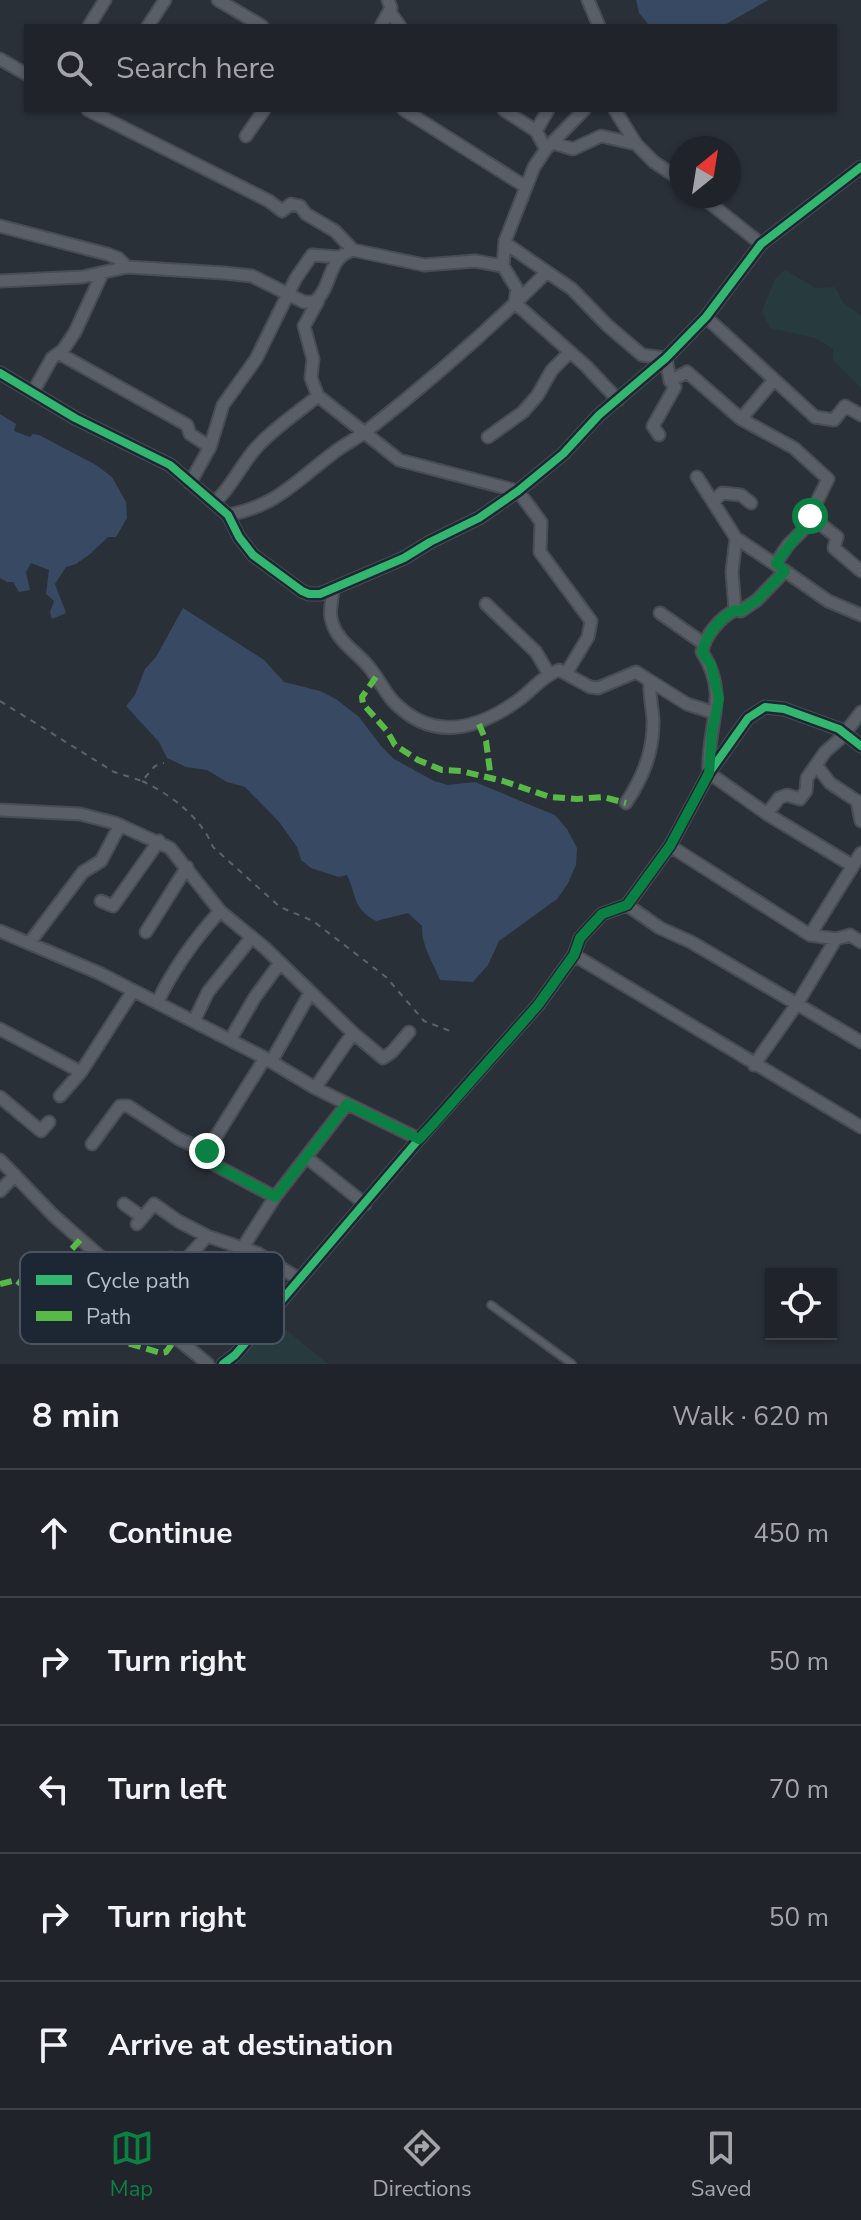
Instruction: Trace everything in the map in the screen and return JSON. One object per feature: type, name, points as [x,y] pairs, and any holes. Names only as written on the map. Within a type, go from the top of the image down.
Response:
[{"type":"street","points":[[90,24],[105,0]]},
{"type":"street","points":[[149,24],[165,0]]},
{"type":"street","points":[[218,0],[259,24]]},
{"type":"street","points":[[588,0],[597,24]]},
{"type":"street","points":[[389,6],[399,24]]},
{"type":"street","points":[[0,59],[24,73]]},
{"type":"street","points":[[92,112],[269,201],[282,211],[291,204],[300,206],[306,214],[335,231],[353,250],[424,265],[475,261],[503,266]]},
{"type":"street","points":[[246,136],[263,112]]},
{"type":"street","points":[[408,112],[526,187]]},
{"type":"street","points":[[507,112],[536,131],[549,146],[573,149],[601,136],[636,144]]},
{"type":"street","points":[[536,131],[547,112]]},
{"type":"street","points":[[515,303],[517,289],[503,266],[505,243],[526,187],[549,146],[582,112]]},
{"type":"street","points":[[616,112],[636,144],[669,172]]},
{"type":"street","points":[[0,373],[75,418],[157,458],[228,515],[253,555],[302,591],[320,594],[404,558],[430,542],[465,527],[518,491],[563,454],[599,415],[666,358],[706,317],[761,244],[861,167]]},
{"type":"street","points":[[716,208],[761,244]]},
{"type":"street","points":[[0,226],[107,254],[118,258],[127,267]]},
{"type":"street","points":[[505,243],[572,289],[642,355],[666,358]]},
{"type":"street","points":[[190,483],[210,447],[223,405],[256,359],[300,271],[312,255],[338,257],[353,250]]},
{"type":"street","points":[[338,257],[304,326],[313,359],[311,378],[318,396],[394,457],[409,464],[518,491],[541,522],[540,552],[591,621],[588,637],[567,672]]},
{"type":"street","points":[[0,281],[82,277],[127,267],[252,276],[304,302],[318,301]]},
{"type":"street","points":[[228,515],[265,505],[364,433],[427,383],[547,272]]},
{"type":"street","points":[[33,392],[52,358],[60,354],[75,332],[102,274]]},
{"type":"street","points":[[515,303],[618,400]]},
{"type":"street","points":[[706,317],[815,417],[834,420],[845,406],[861,415]]},
{"type":"street","points":[[488,437],[523,412],[537,396],[552,370],[570,352]]},
{"type":"street","points":[[60,354],[187,425],[190,434],[210,447]]},
{"type":"street","points":[[659,435],[653,426],[675,387],[670,381],[666,358]]},
{"type":"street","points":[[670,381],[687,372],[741,419],[794,448],[828,479],[803,530],[788,545],[780,567],[757,600],[741,611],[735,610],[726,615],[704,644],[702,652],[711,665],[719,699],[709,773]]},
{"type":"street","points":[[741,419],[773,381]]},
{"type":"street","points":[[214,503],[235,481],[252,452],[265,438],[318,396]]},
{"type":"street","points":[[697,477],[736,538],[828,601],[859,611]]},
{"type":"street","points":[[713,502],[722,493],[741,495],[751,503]]},
{"type":"street","points":[[810,516],[837,537],[834,548],[861,571]]},
{"type":"street","points":[[735,610],[732,572],[736,538]]},
{"type":"street","points":[[333,588],[330,615],[339,636],[367,664],[395,703],[427,723],[458,729],[479,724],[559,670],[590,687],[598,688],[636,672],[687,704],[715,713]]},
{"type":"street","points":[[486,604],[536,652],[549,674]]},
{"type":"street","points":[[660,613],[704,644]]},
{"type":"street","points":[[626,803],[647,766],[653,720],[650,681]]},
{"type":"street","points":[[284,1297],[538,1005],[574,955],[580,938],[602,914],[627,905],[670,846],[709,773],[748,718],[765,707],[784,709],[839,729],[861,746]]},
{"type":"street","points":[[767,814],[779,798],[787,795],[800,799],[806,791],[807,778],[825,752],[861,712]]},
{"type":"street","points":[[816,765],[830,783],[857,801],[861,821]]},
{"type":"street","points":[[709,773],[767,814],[853,866]]},
{"type":"street","points":[[0,810],[80,814],[120,825],[159,841],[177,854],[220,911],[383,1058],[409,1032]]},
{"type":"street","points":[[30,942],[83,872],[101,861],[120,825]]},
{"type":"street","points":[[101,901],[113,906],[159,841]]},
{"type":"street","points":[[670,846],[810,935],[836,939],[850,935],[861,942]]},
{"type":"street","points":[[810,935],[861,853]]},
{"type":"street","points":[[146,932],[187,867]]},
{"type":"street","points":[[627,905],[660,928],[691,942],[861,1042]]},
{"type":"street","points":[[157,1003],[169,977],[195,938],[220,911]]},
{"type":"street","points":[[0,931],[30,942],[194,1021],[315,1088],[419,1139]]},
{"type":"street","points":[[194,1021],[208,992],[252,937]]},
{"type":"street","points":[[754,1065],[797,1004],[836,939]]},
{"type":"street","points":[[574,955],[861,1127]]},
{"type":"street","points":[[230,1040],[247,1009],[280,963]]},
{"type":"street","points":[[60,1096],[81,1072],[133,991]]},
{"type":"street","points":[[207,1151],[310,993]]},
{"type":"street","points":[[0,1029],[81,1072]]},
{"type":"street","points":[[315,1088],[353,1033]]},
{"type":"street","points":[[0,1097],[41,1131],[49,1122]]},
{"type":"street","points":[[242,1252],[275,1197],[347,1104]]},
{"type":"street","points":[[92,1144],[123,1105],[179,1139],[207,1151],[215,1165],[275,1197]]},
{"type":"street","points":[[306,1157],[365,1204]]},
{"type":"street","points":[[0,1160],[54,1216],[94,1252]]},
{"type":"street","points":[[0,1191],[15,1175]]},
{"type":"street","points":[[124,1204],[140,1220],[154,1204],[207,1236],[252,1252]]},
{"type":"street","points":[[193,1252],[207,1236]]},
{"type":"street","points":[[284,1270],[299,1279]]},
{"type":"street","points":[[184,1344],[208,1364]]},
{"type":"street","points":[[223,1364],[244,1344]]},
{"type":"lane","points":[[491,1305],[572,1364]]},
{"type":"path","points":[[0,701],[114,772],[162,791],[208,834],[213,847],[280,907],[313,921],[386,977],[424,1021],[450,1031]]},
{"type":"path","points":[[142,781],[155,766],[164,763]]},
{"type":"green space","points":[[785,270],[816,288],[835,287],[843,303],[861,315],[861,388],[833,360],[833,349],[815,338],[770,328],[762,311],[775,279]]},
{"type":"green space","points":[[284,1328],[328,1364],[234,1364],[251,1344],[284,1344]]},
{"type":"water","points":[[636,0],[768,0],[726,24],[648,24],[639,13]]},
{"type":"water","points":[[0,414],[16,424],[14,431],[30,437],[39,435],[96,465],[112,477],[126,502],[127,518],[116,537],[108,537],[76,564],[66,567],[55,584],[66,613],[52,619],[50,612],[54,601],[46,594],[49,570],[31,563],[26,572],[30,590],[19,592],[13,582],[0,578]]},
{"type":"water","points":[[183,608],[264,660],[284,682],[320,691],[336,699],[359,717],[394,759],[434,781],[448,785],[475,782],[555,815],[577,848],[576,865],[557,899],[499,941],[488,965],[473,982],[440,980],[425,947],[422,926],[408,913],[376,921],[368,916],[356,901],[347,875],[339,877],[326,873],[311,868],[301,860],[297,847],[280,823],[245,787],[227,782],[207,770],[186,767],[167,758],[159,742],[126,706]]},
{"type":"marked path","points":[[376,677],[362,697],[363,704],[395,745],[418,760],[442,770],[503,781],[550,797],[603,797],[626,803]]},
{"type":"marked path","points":[[479,724],[486,741],[491,779]]},
{"type":"marked path","points":[[69,1252],[80,1240]]},
{"type":"marked path","points":[[0,1284],[16,1280],[20,1283]]},
{"type":"marked path","points":[[130,1344],[161,1353],[166,1352],[172,1344]]},
{"type":"cycle path","points":[[0,373],[75,418],[170,465],[228,515],[253,555],[302,591],[320,594],[404,558],[479,518],[518,491],[563,454],[599,415],[666,358],[706,317],[761,244],[861,167]]},
{"type":"cycle path","points":[[284,1297],[538,1005],[574,955],[580,938],[602,914],[627,905],[670,846],[709,773],[748,718],[765,707],[784,709],[839,729],[861,746]]},
{"type":"cycle path","points":[[223,1364],[244,1344]]},
{"type":"route","points":[[207,1151],[215,1165],[275,1197],[347,1104],[419,1139],[538,1005],[574,955],[580,938],[602,914],[627,905],[670,846],[709,773],[712,731],[719,699],[711,665],[702,652],[704,644],[726,615],[735,610],[741,611],[757,600],[785,571],[776,563],[803,530],[810,516]]}]
